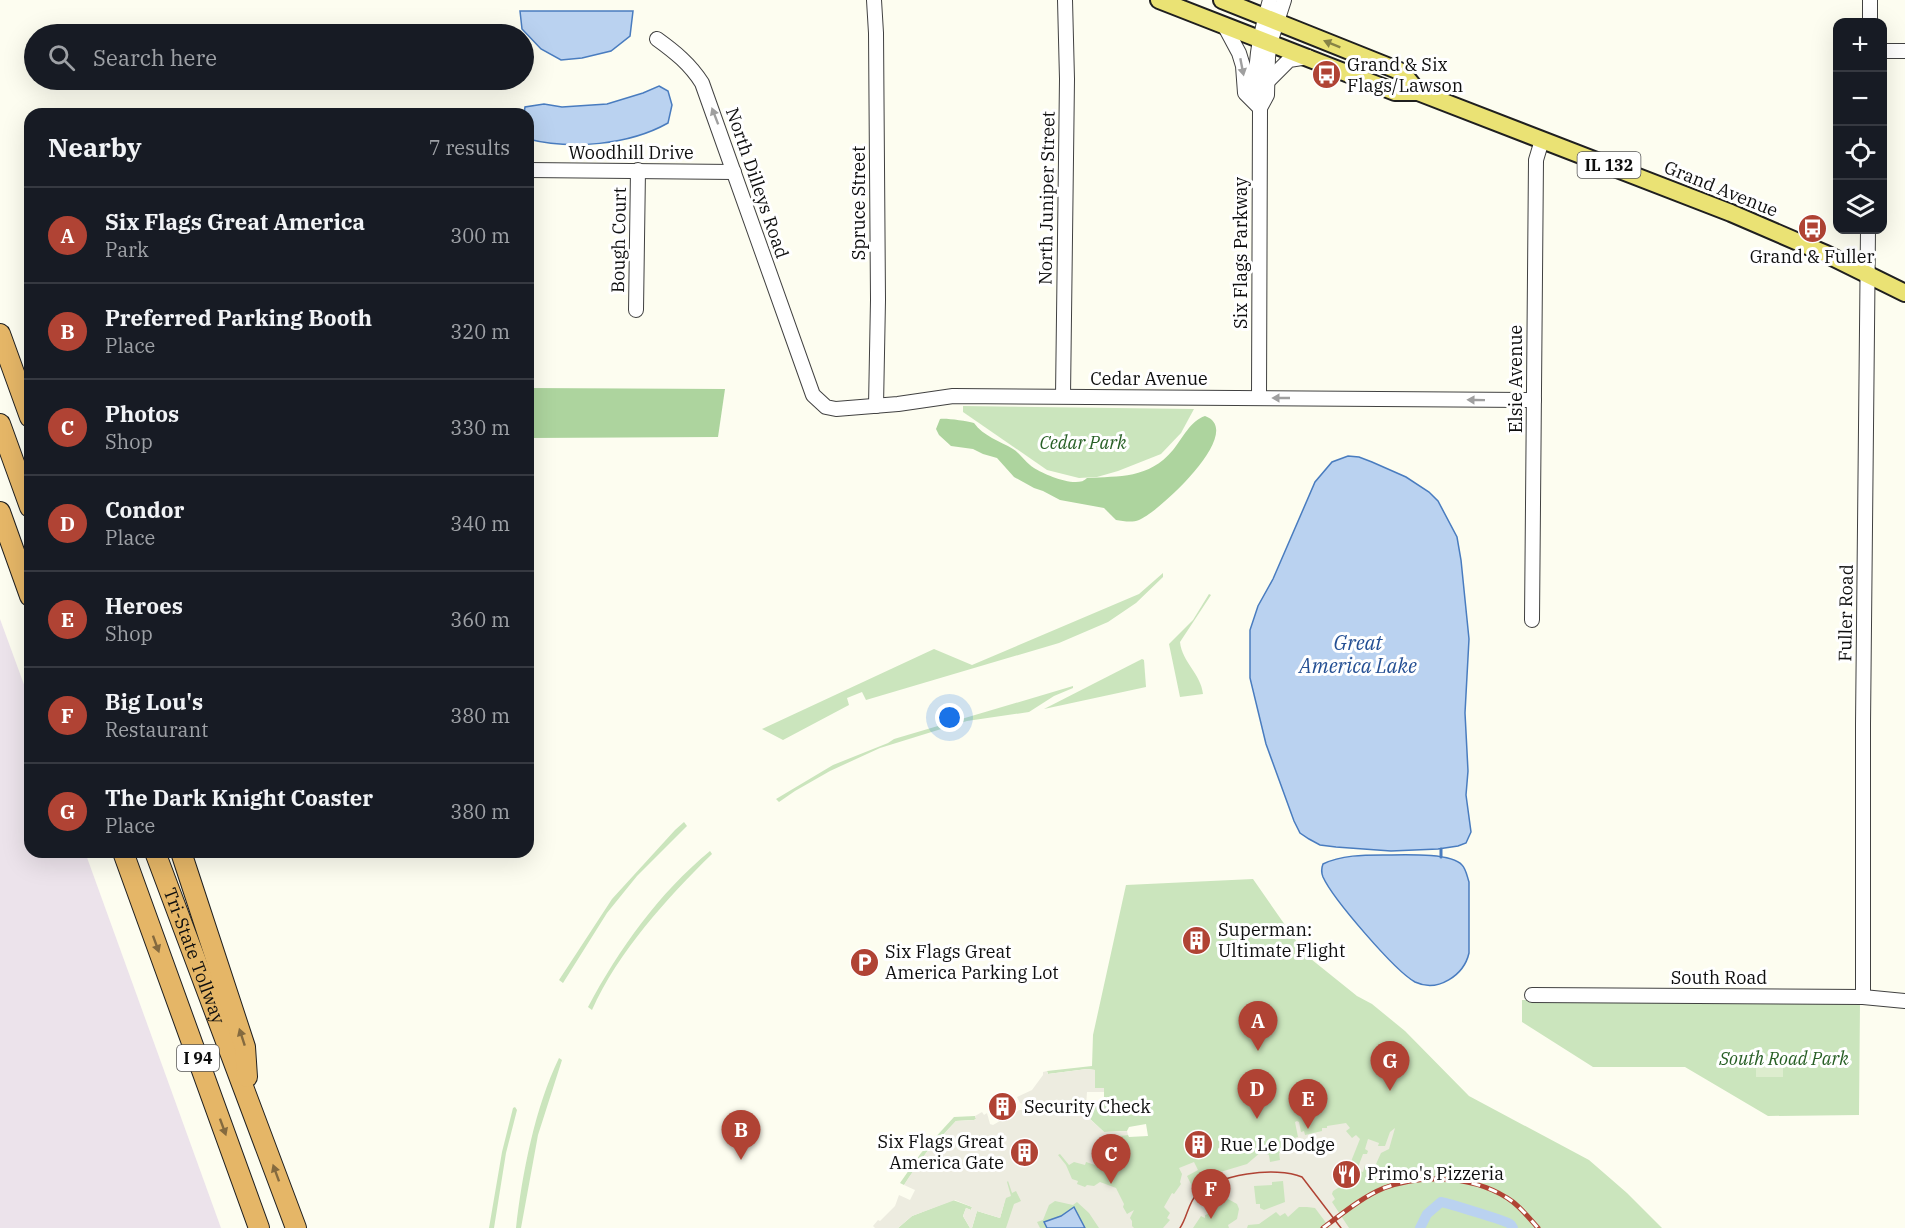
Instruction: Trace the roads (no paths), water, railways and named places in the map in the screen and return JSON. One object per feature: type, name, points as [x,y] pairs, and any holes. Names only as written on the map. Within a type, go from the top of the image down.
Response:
[{"type":"highway","points":[[0,334],[24,400]]},
{"type":"highway","points":[[0,424],[24,490]]},
{"type":"highway","points":[[0,512],[24,579]]},
{"type":"highway","name":"Tri-State Tollway","points":[[125,858],[259,1228]]},
{"type":"highway","name":"Tri-State Tollway","points":[[157,858],[296,1228]]},
{"type":"highway","points":[[184,858],[245,1047],[247,1095]]},
{"type":"main road","name":"Grand Avenue","points":[[1159,0],[1395,92],[1418,92],[1741,217],[1796,240],[1905,293]]},
{"type":"main road","name":"Grand Avenue","points":[[1222,0],[1402,72],[1418,92]]},
{"type":"street","name":"Spruce Street","points":[[873,0],[876,33],[878,300],[876,406]]},
{"type":"street","name":"North Juniper Street","points":[[1063,396],[1065,0]]},
{"type":"street","points":[[1270,0],[1271,20]]},
{"type":"street","points":[[1265,41],[1271,20],[1284,0]]},
{"type":"street","points":[[1870,0],[1870,18]]},
{"type":"street","points":[[1224,25],[1239,53],[1243,66],[1245,93],[1260,108]]},
{"type":"street","name":"North Dilleys Road","points":[[657,39],[682,57],[702,83],[798,354]]},
{"type":"street","name":"Six Flags Parkway","points":[[1260,108],[1267,94],[1268,81],[1265,41]]},
{"type":"street","name":"Six Flags Parkway","points":[[1259,398],[1260,108],[1256,91],[1256,57],[1265,41]]},
{"type":"street","points":[[1887,51],[1905,51]]},
{"type":"street","name":"Six Flags Parkway","points":[[1268,81],[1289,60],[1308,57]]},
{"type":"street","name":"Elsie Avenue","points":[[1532,620],[1536,160],[1542,140]]},
{"type":"street","name":"Woodhill Drive","points":[[534,170],[734,172]]},
{"type":"street","name":"Bough Court","points":[[636,310],[638,170]]},
{"type":"street","name":"Fuller Road","points":[[1863,997],[1868,234]]},
{"type":"street","name":"Cedar Avenue","points":[[798,354],[813,395],[826,407],[836,409],[953,396],[1534,400]]},
{"type":"street","name":"South Road","points":[[1532,995],[1863,997],[1905,1001]]},
{"type":"water","points":[[520,11],[633,11],[630,36],[611,51],[582,58],[561,60],[541,49],[534,42],[534,24],[521,24]]},
{"type":"water","points":[[659,86],[668,91],[672,105],[668,123],[618,141],[581,145],[534,140],[534,108],[525,108],[544,104],[562,107],[607,104]]},
{"type":"water","name":"Great America Lake","points":[[1348,456],[1359,457],[1406,477],[1429,492],[1438,501],[1457,537],[1469,639],[1465,713],[1468,771],[1466,795],[1471,832],[1466,843],[1458,846],[1391,851],[1320,845],[1300,833],[1266,744],[1250,678],[1250,630],[1258,606],[1273,579],[1315,482],[1332,462]]},
{"type":"water","points":[[1353,856],[1436,856],[1456,861],[1464,868],[1469,882],[1469,953],[1456,975],[1449,980],[1432,985],[1415,982],[1380,950],[1351,917],[1322,875],[1323,864],[1337,859]]},
{"type":"water","points":[[1074,1207],[1085,1228],[1047,1228],[1044,1222],[1061,1216]]},
{"type":"waterway","points":[[1441,849],[1441,857]]},
{"type":"waterway","points":[[1420,1228],[1427,1214],[1441,1202],[1499,1219],[1513,1228]]},
{"type":"tram line","points":[[1180,1228],[1193,1199],[1206,1188],[1232,1177],[1263,1172],[1302,1177],[1341,1228]]},
{"type":"railway","points":[[1323,1228],[1360,1201],[1384,1188],[1416,1180],[1433,1179],[1467,1182],[1499,1193],[1513,1202],[1538,1228]]},
{"type":"place","name":"Grand & Six Flags/Lawson","points":[[1326,75]]},
{"type":"place","name":"Grand & Fuller","points":[[1812,228]]},
{"type":"place","name":"Superman: Ultimate Flight","points":[[1197,940]]},
{"type":"place","name":"Six Flags Great America Parking Lot","points":[[864,962]]},
{"type":"place","name":"Six Flags Great America","points":[[1258,1051]]},
{"type":"place","name":"The Dark Knight Coaster","points":[[1390,1091]]},
{"type":"place","name":"Security Check","points":[[1003,1107]]},
{"type":"place","name":"Condor","points":[[1257,1119]]},
{"type":"place","name":"Heroes","points":[[1308,1129]]},
{"type":"place","name":"Rue Le Dodge","points":[[1199,1145]]},
{"type":"place","name":"Six Flags Great America Gate","points":[[1025,1152]]},
{"type":"place","name":"Preferred Parking Booth","points":[[741,1160]]},
{"type":"place","name":"Primo's Pizzeria","points":[[1346,1174]]},
{"type":"place","name":"Photos","points":[[1111,1184]]},
{"type":"place","name":"Big Lou's","points":[[1211,1219]]},
{"type":"park label","name":"Cedar Park","points":[[1083,443]]},
{"type":"park label","name":"South Road Park","points":[[1784,1059]]}]
